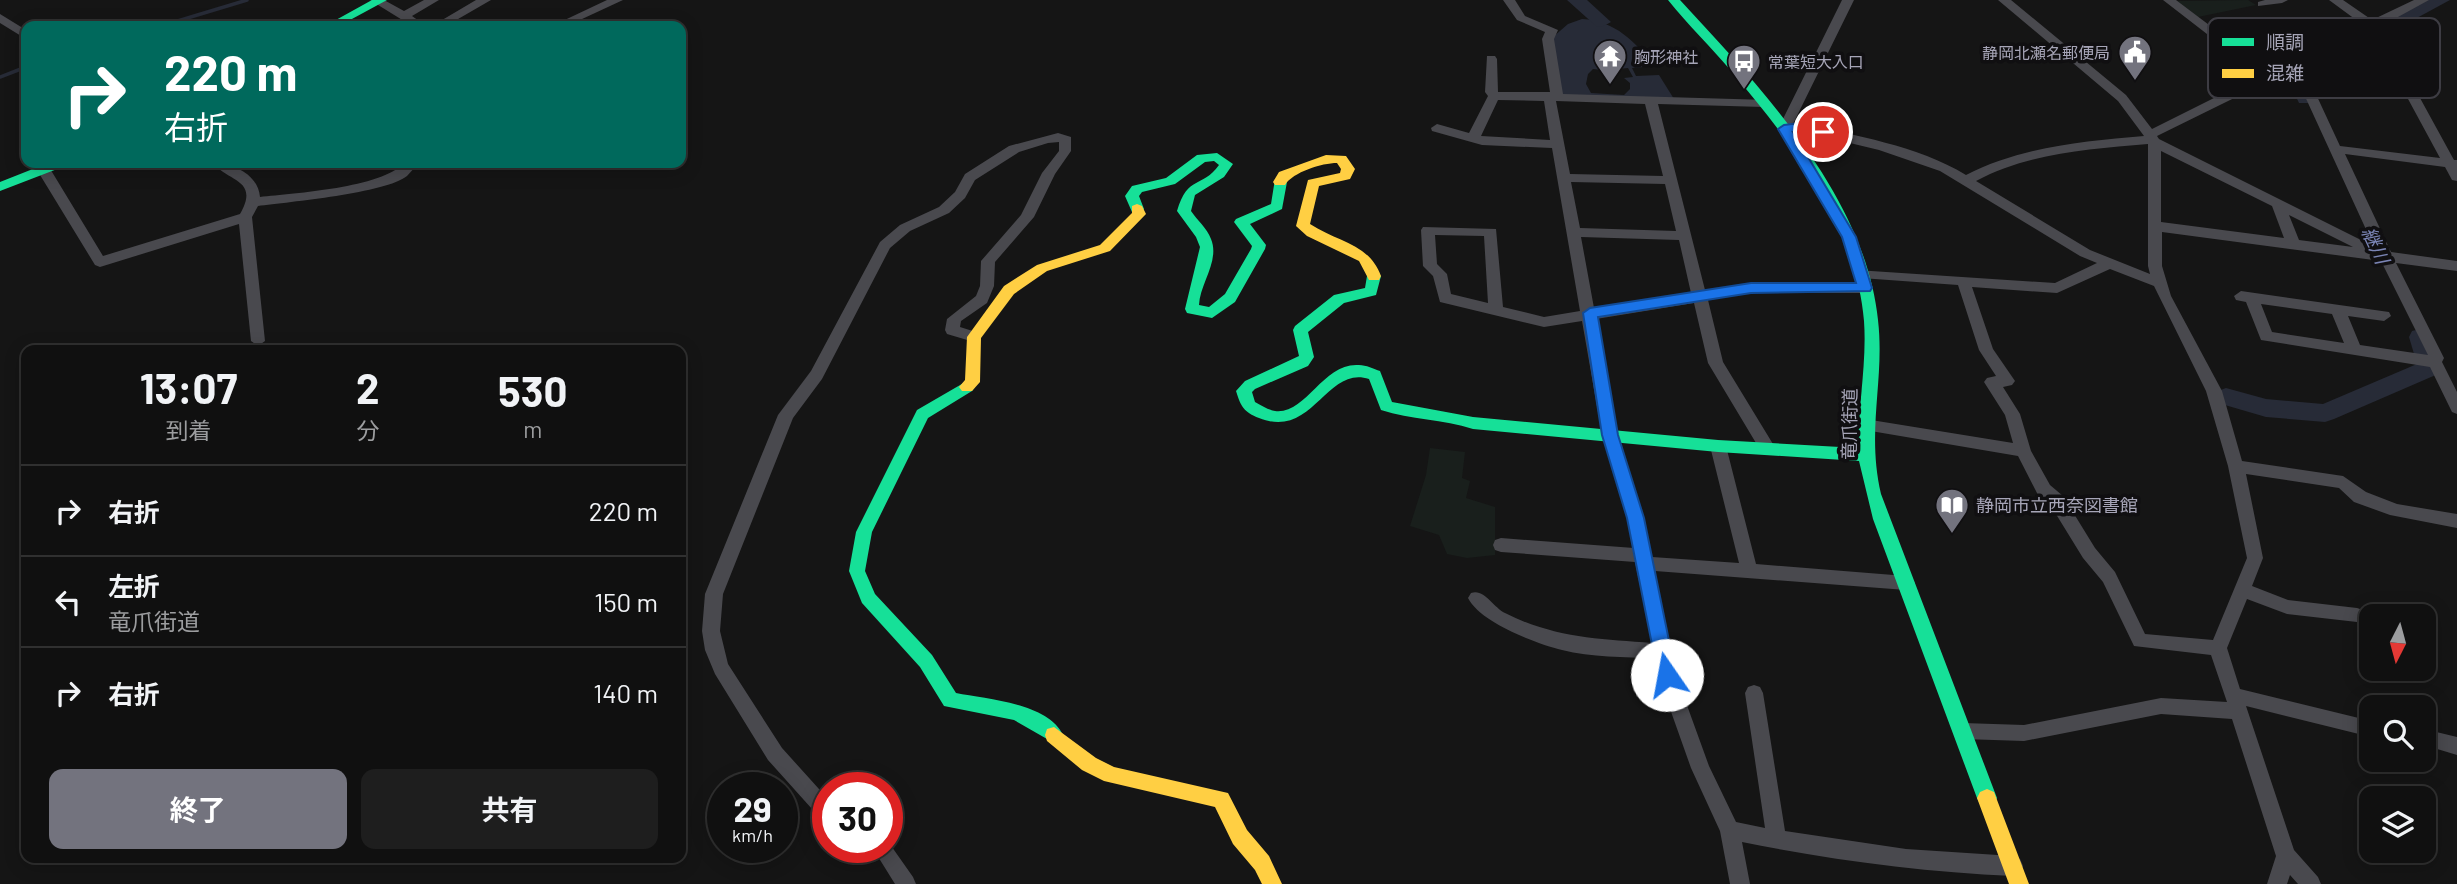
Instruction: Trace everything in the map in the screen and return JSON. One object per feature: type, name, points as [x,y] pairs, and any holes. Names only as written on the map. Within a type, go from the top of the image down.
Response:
[{"type":"street","points":[[340,21],[379,0],[410,21]]},
{"type":"street","points":[[402,17],[433,0]]},
{"type":"street","points":[[447,21],[485,0]]},
{"type":"street","points":[[574,0],[592,9]]},
{"type":"street","points":[[568,21],[617,0]]},
{"type":"street","points":[[1509,0],[1521,18],[1552,30],[1548,39],[1558,144],[1610,435],[1636,518],[1667,675],[1700,768],[1730,830],[1740,884]]},
{"type":"street","name":"竜爪街道","points":[[1674,0],[1784,129],[1831,203],[1849,237],[1872,321],[1864,455],[1872,492],[2016,875]]},
{"type":"street","points":[[2004,0],[2122,99],[2152,138],[2379,256]]},
{"type":"street","points":[[2169,0],[2208,30]]},
{"type":"street","points":[[2262,4],[2282,0]]},
{"type":"street","points":[[2335,0],[2358,18]]},
{"type":"street","points":[[2388,18],[2423,0]]},
{"type":"street","points":[[1784,129],[1844,2]]},
{"type":"street","points":[[0,18],[21,32]]},
{"type":"street","points":[[1491,59],[1491,92],[1494,96]]},
{"type":"street","points":[[1494,96],[1764,103]]},
{"type":"street","points":[[1473,139],[1494,96]]},
{"type":"street","points":[[1968,180],[1986,168],[2032,156],[2152,138],[2229,98]]},
{"type":"street","points":[[2311,98],[2379,256],[2437,358],[2435,362]]},
{"type":"street","points":[[2415,98],[2453,164],[2457,177]]},
{"type":"street","points":[[1651,100],[1716,363],[1768,449]]},
{"type":"street","points":[[1784,129],[1800,127],[1921,158],[1968,180],[2085,253],[2160,283]]},
{"type":"street","points":[[1437,128],[1473,139],[1558,144]]},
{"type":"street","points":[[812,795],[775,754],[721,668],[714,653],[710,626],[709,611],[714,594],[786,415],[817,375],[885,245],[905,228],[954,202],[970,177],[1014,149],[1058,137],[1066,140],[1065,151],[1049,173],[1027,217],[988,261],[987,285],[982,299],[954,319],[952,330],[974,337]]},
{"type":"street","points":[[2152,138],[2155,266],[2160,283],[2214,391],[2236,466],[2255,558],[2218,648],[2286,856],[2311,884]]},
{"type":"street","points":[[2335,149],[2453,164]]},
{"type":"street","points":[[1272,884],[1262,863],[1240,837],[1221,799],[1205,793],[1110,775],[1091,766],[1032,718],[1008,706],[987,703],[966,705],[950,700],[926,661],[868,598],[857,571],[864,532],[922,414],[935,404],[965,390],[972,382],[974,337],[1018,281],[1062,260],[1105,248],[1139,214],[1132,196],[1137,189],[1170,181],[1196,162],[1210,157],[1223,160],[1224,170],[1195,186],[1186,200],[1187,218],[1199,229],[1207,247],[1207,256],[1190,295],[1192,309],[1200,312],[1221,310],[1229,304],[1244,271],[1258,254],[1259,245],[1241,222],[1278,206],[1279,184],[1284,175],[1326,159],[1341,159],[1348,169],[1345,176],[1313,183],[1309,190],[1303,226],[1308,233],[1321,240],[1360,253],[1374,267],[1375,281],[1371,291],[1339,299],[1300,330],[1307,357],[1303,362],[1250,385],[1244,391],[1248,406],[1278,418],[1295,414],[1322,389],[1358,366],[1375,375],[1382,402],[1391,409],[1461,417],[1473,423],[1718,446],[1864,455]]},
{"type":"street","points":[[0,187],[49,168]]},
{"type":"street","points":[[44,170],[100,262],[245,217],[255,202],[250,183],[227,168]]},
{"type":"street","points":[[255,202],[335,192],[388,179],[401,174],[406,168]]},
{"type":"street","points":[[1564,178],[1671,180]]},
{"type":"street","points":[[2277,203],[2294,244]]},
{"type":"street","points":[[245,217],[258,341]]},
{"type":"street","points":[[2155,226],[2457,266]]},
{"type":"street","points":[[1496,310],[1491,232],[1427,230],[1430,266],[1440,274],[1445,298],[1544,322],[1701,295],[1863,281],[1963,280],[2057,288],[2110,263]]},
{"type":"street","points":[[1574,232],[1685,236]]},
{"type":"street","points":[[1963,280],[1986,350],[2007,381],[1992,383],[2012,414],[2023,451],[2044,490],[2057,501],[2089,553],[2109,577],[2140,641],[2218,648]]},
{"type":"street","points":[[2384,316],[2247,297],[2266,336],[2435,362],[2451,384],[2457,408]]},
{"type":"street","points":[[2338,310],[2354,349]]},
{"type":"street","points":[[1865,425],[2023,451]]},
{"type":"street","points":[[1718,446],[1749,571]]},
{"type":"street","points":[[2236,466],[2343,482],[2360,497],[2396,510],[2457,521]]},
{"type":"street","points":[[1502,545],[1749,571],[1906,583]]},
{"type":"street","points":[[2242,589],[2287,607],[2357,615]]},
{"type":"street","points":[[1477,598],[1484,608],[1499,618],[1563,643],[1662,653]]},
{"type":"street","points":[[1754,693],[1777,840]]},
{"type":"street","points":[[1963,731],[2024,733],[2161,706],[2235,703],[2359,727]]},
{"type":"street","points":[[2436,740],[2457,746]]},
{"type":"street","points":[[1730,830],[1821,849],[2016,875]]},
{"type":"street","points":[[2277,884],[2286,856]]},
{"type":"street","points":[[892,863],[906,884]]},
{"type":"shaded area","points":[[2248,0],[2256,5],[2198,17],[2177,1]]},
{"type":"shaded area","points":[[1430,448],[1465,452],[1462,478],[1470,481],[1466,498],[1495,507],[1495,555],[1467,558],[1447,554],[1439,535],[1410,526],[1426,475]]},
{"type":"water","points":[[1582,19],[1594,21],[1623,34],[1654,66],[1632,68],[1636,76],[1659,75],[1674,99],[1561,95],[1553,37],[1568,24]],"holes":[[[1602,61],[1606,70],[1628,68],[1633,77],[1624,78],[1630,83],[1630,89],[1624,95],[1591,93],[1586,84],[1588,74],[1593,69],[1603,70],[1596,62]]]},
{"type":"waterway","points":[[178,21],[247,0]]},
{"type":"waterway","points":[[1576,0],[1602,22]]},
{"type":"waterway","name":"継川","points":[[2407,18],[2441,0]]},
{"type":"waterway","points":[[0,77],[21,69]]},
{"type":"waterway","name":"継川","points":[[2226,397],[2266,408],[2325,413],[2430,368],[2420,337]]},
{"type":"traffic: fast","points":[[341,21],[381,0]]},
{"type":"traffic: fast","points":[[1674,0],[1735,68],[1798,147],[1825,189],[1847,233],[1863,276],[1871,320],[1866,451],[1873,494],[1987,798]]},
{"type":"traffic: fast","points":[[1137,209],[1132,196],[1137,189],[1170,181],[1202,158],[1217,157],[1226,164],[1219,174],[1189,193],[1184,211],[1202,234],[1207,247],[1204,265],[1194,291],[1192,309],[1212,313],[1230,298],[1258,249],[1259,245],[1241,222],[1277,206],[1280,182]]},
{"type":"traffic: fast","points":[[0,187],[48,168]]},
{"type":"traffic: fast","points":[[1374,276],[1371,291],[1339,299],[1300,330],[1307,357],[1303,362],[1250,385],[1244,391],[1248,406],[1276,417],[1293,413],[1305,406],[1336,377],[1347,371],[1360,370],[1375,375],[1386,406],[1407,412],[1452,417],[1473,423],[1718,446],[1865,455]]},
{"type":"traffic: fast","points":[[967,387],[922,414],[864,532],[857,571],[868,598],[926,661],[950,700],[1016,712],[1040,724],[1054,735]]},
{"type":"traffic: slow","points":[[1280,182],[1284,175],[1326,159],[1341,159],[1348,169],[1345,176],[1313,183],[1303,226],[1355,251],[1370,265],[1374,276]]},
{"type":"traffic: slow","points":[[967,387],[972,382],[974,337],[1009,290],[1042,268],[1105,248],[1139,214],[1137,209]]},
{"type":"traffic: slow","points":[[1054,735],[1089,764],[1111,775],[1221,799],[1240,837],[1262,863],[1272,884]]},
{"type":"traffic: slow","points":[[1987,798],[2019,884]]},
{"type":"place","name":"静岡北瀬名郵便局","points":[[2135,82]]},
{"type":"place","name":"胸形神社","points":[[1610,86]]},
{"type":"place","name":"常葉短大入口","points":[[1744,91]]},
{"type":"place","name":"静岡市立西奈図書館","points":[[1952,535]]},
{"type":"route","points":[[1667,675],[1636,518],[1610,435],[1590,313],[1751,288],[1865,288],[1849,237],[1831,203],[1784,129],[1800,127],[1823,132]]}]
